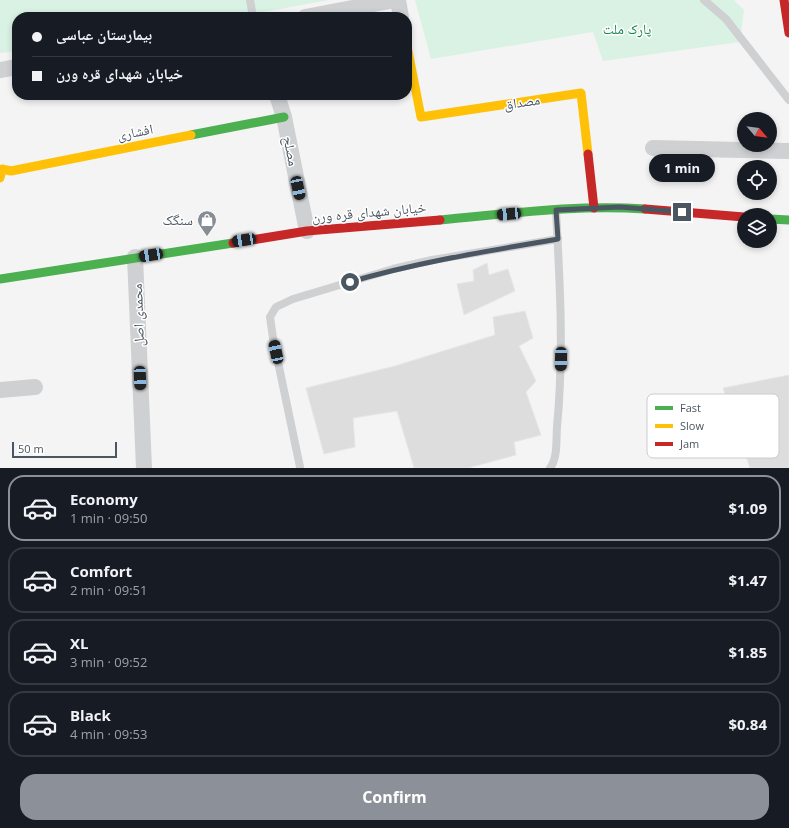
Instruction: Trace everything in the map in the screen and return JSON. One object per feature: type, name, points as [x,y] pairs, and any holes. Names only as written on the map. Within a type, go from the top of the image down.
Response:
[{"type":"main road","points":[[784,0],[789,33]]},
{"type":"main road","name":"مصداق","points":[[412,71],[421,117],[581,93],[594,208]]},
{"type":"main road","name":"افشاری","points":[[0,178],[2,169],[11,171],[284,117]]},
{"type":"main road","name":"خیابان شهدای قره ورن","points":[[0,279],[307,231],[556,210],[620,207],[737,216]]},
{"type":"main road","points":[[777,219],[789,220]]},
{"type":"street","points":[[332,12],[396,0],[400,12]]},
{"type":"street","points":[[0,70],[12,68]]},
{"type":"street","name":"مصلح","points":[[279,100],[284,117],[307,231]]},
{"type":"street","points":[[653,148],[789,150]]},
{"type":"street","name":"محمدی اصل","points":[[135,257],[144,468]]},
{"type":"street","points":[[0,390],[35,388]]},
{"type":"lane","points":[[250,0],[252,12]]},
{"type":"lane","points":[[704,0],[726,19],[789,100]]},
{"type":"lane","points":[[550,468],[553,464],[555,450],[561,386],[562,320],[556,210]]},
{"type":"lane","points":[[300,467],[273,338],[270,317],[276,307],[293,299],[393,269],[432,260],[558,239]]},
{"type":"green space","points":[[0,0],[329,0],[263,12],[12,12],[12,52],[0,53]]},
{"type":"green space","name":"پارک ملت","points":[[415,0],[734,0],[744,10],[740,42],[603,61],[593,32],[431,59]]},
{"type":"building","points":[[487,263],[489,275],[508,269],[515,291],[464,315],[457,284],[474,281],[473,270]]},
{"type":"building","points":[[525,311],[533,338],[519,346],[536,381],[526,392],[541,435],[514,442],[516,455],[468,468],[414,468],[397,411],[353,418],[355,447],[324,454],[306,388],[395,366],[495,335],[493,317]]},
{"type":"building","points":[[789,375],[789,468],[750,468],[747,458],[779,458],[779,394],[725,394],[723,388]]},
{"type":"traffic: fast","points":[[191,135],[284,117]]},
{"type":"traffic: fast","points":[[440,220],[568,209],[645,209]]},
{"type":"traffic: fast","points":[[777,219],[789,220]]},
{"type":"traffic: fast","points":[[0,279],[233,243]]},
{"type":"traffic: slow","points":[[412,71],[421,117],[581,93],[588,154]]},
{"type":"traffic: slow","points":[[0,178],[2,169],[11,171],[191,135]]},
{"type":"traffic: jam","points":[[784,0],[789,33]]},
{"type":"traffic: jam","points":[[588,154],[594,208]]},
{"type":"traffic: jam","points":[[645,209],[737,216]]},
{"type":"traffic: jam","points":[[233,243],[307,231],[440,220]]},
{"type":"place","name":"سنگک","points":[[207,237]]},
{"type":"route","points":[[350,282],[393,269],[432,260],[558,239],[556,210],[620,207],[682,212]]}]
